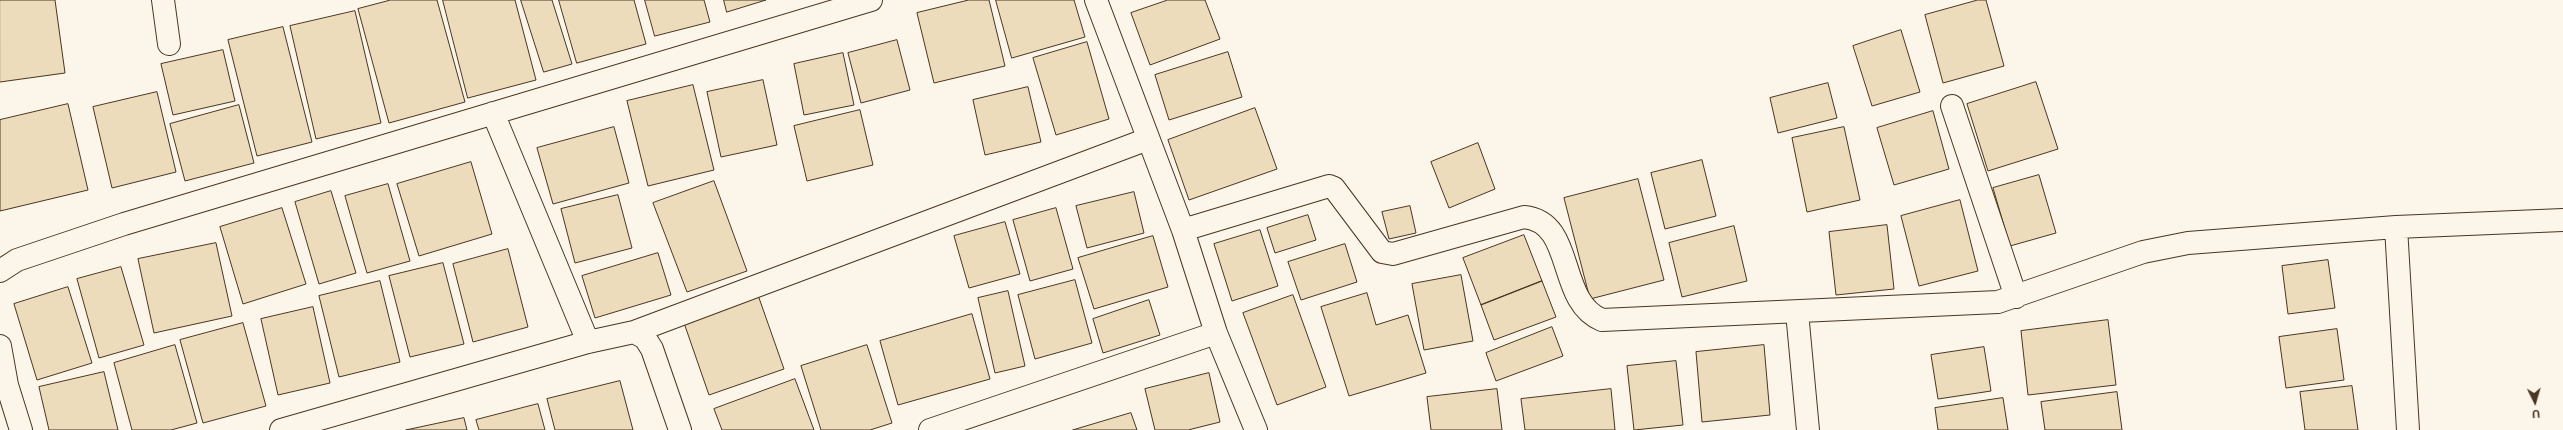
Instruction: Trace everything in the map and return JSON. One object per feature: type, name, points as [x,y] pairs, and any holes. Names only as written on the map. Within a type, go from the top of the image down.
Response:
[{"type":"street","points":[[163,0],[169,44]]},
{"type":"street","points":[[0,271],[17,260],[124,224],[871,0]]},
{"type":"street","points":[[1096,0],[1183,230],[1216,333],[1256,430]]},
{"type":"street","points":[[1952,106],[2016,297]]},
{"type":"street","points":[[493,114],[588,342]]},
{"type":"street","points":[[281,430],[588,342],[634,332],[1148,138]]},
{"type":"street","points":[[1183,230],[1329,186],[1334,188],[1385,254],[1393,254],[1524,217],[1536,218],[1553,231],[1577,296],[1593,316],[1602,320],[1998,302],[2143,252],[2164,247],[2396,227],[2563,220]]},
{"type":"street","points":[[2396,227],[2408,430]]},
{"type":"street","points":[[1797,312],[1808,430]]},
{"type":"street","points":[[634,332],[645,338],[652,350],[680,430]]},
{"type":"street","points":[[930,430],[1216,333]]},
{"type":"street","points":[[0,346],[3,386],[22,430]]},
{"type":"building","points":[[0,0],[55,0],[65,73],[0,82]]},
{"type":"building","points":[[391,0],[437,0],[465,102],[389,123],[358,9]]},
{"type":"building","points":[[443,0],[515,0],[536,80],[468,98]]},
{"type":"building","points":[[521,0],[552,0],[572,64],[544,72]]},
{"type":"building","points":[[559,0],[634,0],[646,44],[577,63]]},
{"type":"building","points":[[645,0],[704,0],[710,22],[655,36]]},
{"type":"building","points":[[724,0],[766,0],[727,12]]},
{"type":"building","points":[[969,0],[989,0],[1005,66],[934,83],[917,13]]},
{"type":"building","points":[[996,0],[1074,0],[1085,37],[1012,58]]},
{"type":"building","points":[[1168,0],[1205,0],[1220,39],[1150,65],[1131,13]]},
{"type":"building","points":[[1978,0],[1986,0],[2004,66],[1943,83],[1925,15]]},
{"type":"building","points":[[355,11],[381,123],[316,139],[290,26]]},
{"type":"building","points":[[283,27],[312,142],[257,156],[228,40]]},
{"type":"building","points":[[1901,30],[1920,92],[1872,106],[1853,46]]},
{"type":"building","points":[[897,40],[910,90],[861,103],[848,53]]},
{"type":"building","points":[[1087,42],[1109,119],[1056,135],[1033,58]]},
{"type":"building","points":[[223,50],[235,101],[173,115],[161,64]]},
{"type":"building","points":[[1228,52],[1242,97],[1169,120],[1155,75]]},
{"type":"building","points":[[843,53],[854,105],[804,115],[794,64]]},
{"type":"building","points":[[763,80],[777,145],[721,157],[707,92]]},
{"type":"building","points":[[2036,82],[2058,149],[1988,171],[1967,104]]},
{"type":"building","points":[[1828,83],[1837,118],[1778,133],[1770,98]]},
{"type":"building","points":[[693,85],[714,170],[648,186],[627,101]]},
{"type":"building","points":[[1028,87],[1041,142],[985,155],[973,100]]},
{"type":"building","points":[[157,92],[176,172],[112,188],[93,107]]},
{"type":"building","points":[[68,104],[88,190],[0,211],[0,120]]},
{"type":"building","points":[[239,105],[254,163],[185,181],[170,124]]},
{"type":"building","points":[[1255,108],[1277,169],[1189,200],[1168,140]]},
{"type":"building","points":[[860,110],[873,165],[807,181],[794,126]]},
{"type":"building","points":[[1933,111],[1949,169],[1894,185],[1877,128]]},
{"type":"building","points":[[614,127],[629,183],[553,204],[537,148]]},
{"type":"building","points":[[1844,127],[1860,200],[1807,212],[1792,138]]},
{"type":"building","points":[[1478,143],[1495,189],[1449,208],[1431,162]]},
{"type":"building","points":[[1702,160],[1716,216],[1665,229],[1651,173]]},
{"type":"building","points":[[471,162],[492,234],[419,256],[397,184]]},
{"type":"building","points":[[2039,175],[2056,233],[2010,246],[1993,188]]},
{"type":"building","points":[[1638,179],[1664,280],[1590,299],[1564,198]]},
{"type":"building","points":[[714,181],[747,271],[687,292],[653,203]]},
{"type":"building","points":[[388,184],[410,261],[367,273],[345,196]]},
{"type":"building","points":[[331,191],[356,273],[319,284],[295,202]]},
{"type":"building","points":[[1134,192],[1144,233],[1087,248],[1076,206]]},
{"type":"building","points":[[618,195],[632,248],[575,263],[561,209]]},
{"type":"building","points":[[1960,200],[1978,271],[1919,286],[1901,216]]},
{"type":"building","points":[[1410,206],[1416,233],[1389,239],[1382,212]]},
{"type":"building","points":[[282,208],[306,284],[243,304],[220,227]]},
{"type":"building","points":[[1056,208],[1073,269],[1030,281],[1013,220]]},
{"type":"building","points":[[1308,215],[1316,240],[1275,253],[1267,228]]},
{"type":"building","points":[[1005,222],[1020,274],[969,288],[954,236]]},
{"type":"building","points":[[1887,225],[1894,289],[1836,295],[1829,232]]},
{"type":"building","points":[[1734,226],[1747,281],[1682,297],[1669,243]]},
{"type":"building","points":[[1260,230],[1278,286],[1232,301],[1214,244]]},
{"type":"building","points":[[1524,235],[1542,281],[1481,305],[1463,258]]},
{"type":"building","points":[[1153,236],[1168,287],[1094,309],[1078,258]]},
{"type":"building","points":[[216,243],[232,316],[154,333],[138,259]]},
{"type":"building","points":[[1345,244],[1357,282],[1301,300],[1288,262]]},
{"type":"building","points":[[508,249],[528,327],[473,342],[453,264]]},
{"type":"building","points":[[658,253],[671,295],[595,318],[582,276]]},
{"type":"building","points":[[2328,260],[2335,308],[2288,314],[2282,266]]},
{"type":"building","points":[[443,263],[464,344],[410,357],[389,276]]},
{"type":"building","points":[[121,267],[144,345],[99,358],[77,279]]},
{"type":"building","points":[[1461,275],[1473,341],[1424,350],[1412,284]]},
{"type":"building","points":[[1075,280],[1092,343],[1035,359],[1018,295]]},
{"type":"building","points":[[380,281],[400,362],[339,377],[319,296]]},
{"type":"building","points":[[1542,281],[1556,317],[1494,340],[1481,305]]},
{"type":"building","points":[[68,287],[92,363],[37,380],[14,304]]},
{"type":"building","points":[[1008,291],[1025,366],[995,373],[978,298]]},
{"type":"building","points":[[1367,293],[1376,325],[1408,315],[1426,373],[1349,396],[1321,307]]},
{"type":"building","points":[[758,295],[784,369],[709,395],[683,320]]},
{"type":"building","points":[[1293,295],[1326,387],[1277,405],[1243,313]]},
{"type":"building","points":[[1149,300],[1160,335],[1103,353],[1093,319]]},
{"type":"building","points":[[313,307],[330,383],[278,395],[261,319]]},
{"type":"building","points":[[972,314],[990,379],[898,405],[880,341]]},
{"type":"building","points":[[2108,320],[2116,385],[2028,395],[2021,331]]},
{"type":"building","points":[[243,323],[266,406],[203,423],[180,340]]},
{"type":"building","points":[[1552,327],[1563,356],[1496,381],[1486,353]]},
{"type":"building","points":[[2337,329],[2344,380],[2286,388],[2279,337]]},
{"type":"building","points":[[175,345],[197,423],[171,430],[132,430],[114,363]]},
{"type":"building","points":[[867,345],[892,423],[870,430],[821,430],[801,366]]},
{"type":"building","points":[[1764,345],[1770,415],[1702,422],[1696,352]]},
{"type":"building","points":[[1984,347],[1991,391],[1938,399],[1931,355]]},
{"type":"building","points":[[1676,361],[1683,425],[1634,430],[1627,366]]},
{"type":"building","points":[[104,372],[118,430],[49,430],[39,387]]},
{"type":"building","points":[[1209,373],[1220,422],[1188,430],[1155,430],[1145,389]]},
{"type":"building","points":[[795,379],[814,430],[722,430],[714,409]]},
{"type":"building","points":[[620,381],[633,430],[555,430],[547,399]]},
{"type":"building","points":[[2352,386],[2358,430],[2305,430],[2300,392]]},
{"type":"building","points":[[1497,389],[1502,430],[1431,430],[1427,397]]},
{"type":"building","points":[[1611,389],[1615,430],[1525,430],[1521,399]]},
{"type":"building","points":[[2117,392],[2122,430],[2045,430],[2041,402]]},
{"type":"building","points":[[2003,398],[2008,430],[1938,430],[1935,408]]},
{"type":"building","points":[[538,404],[545,430],[479,430],[476,420]]},
{"type":"building","points":[[1131,413],[1137,430],[1073,430]]},
{"type":"building","points":[[464,418],[467,430],[406,430]]}]
